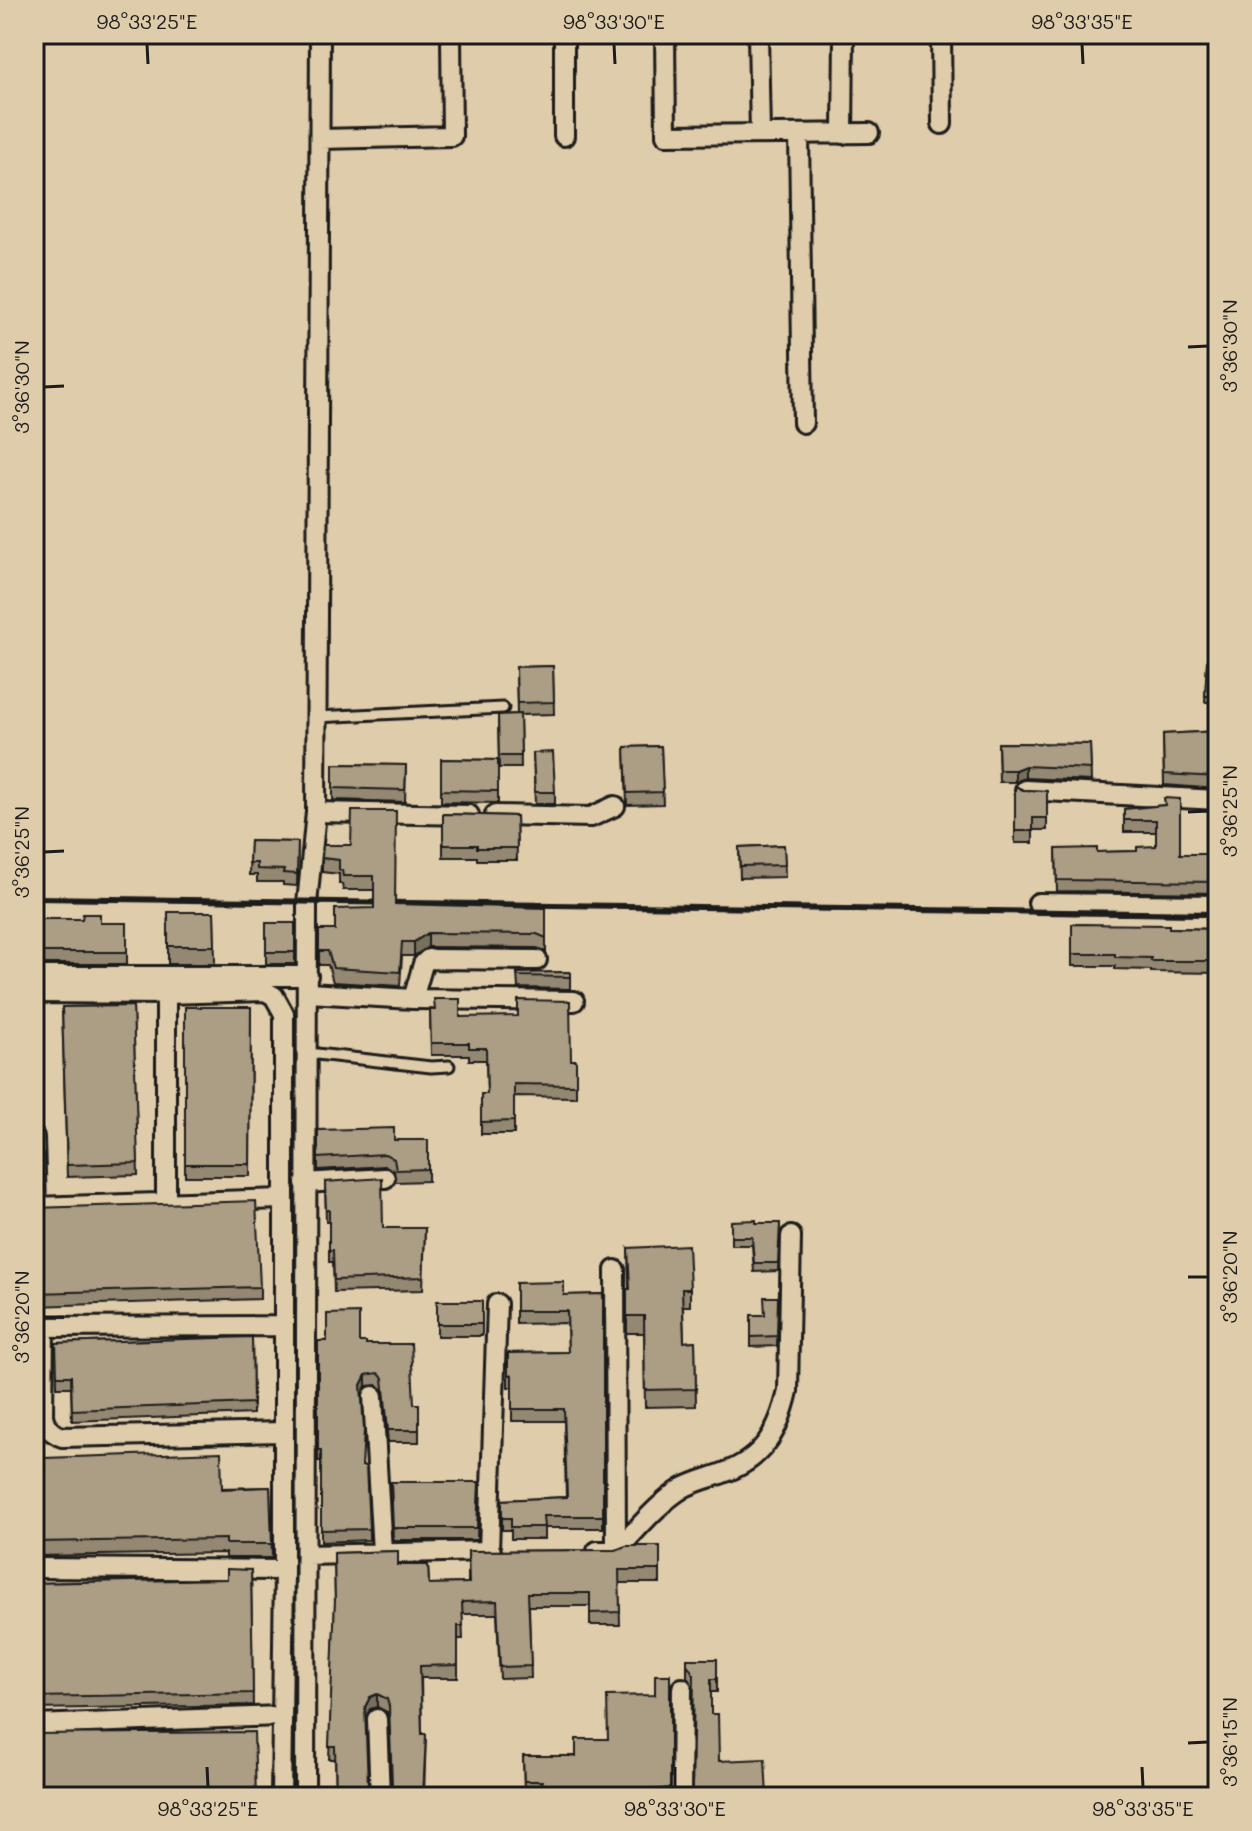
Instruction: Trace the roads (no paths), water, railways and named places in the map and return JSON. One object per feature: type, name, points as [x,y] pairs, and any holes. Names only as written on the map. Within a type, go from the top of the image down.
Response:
[{"type":"street","points":[[305,1797],[307,904],[316,812],[320,34]]},
{"type":"street","points":[[320,139],[452,136],[451,34]]},
{"type":"street","points":[[564,34],[564,136]]},
{"type":"street","points":[[665,34],[666,135],[869,133]]},
{"type":"street","points":[[758,34],[760,134]]},
{"type":"street","points":[[843,134],[844,34]]},
{"type":"street","points":[[941,34],[942,124]]},
{"type":"street","points":[[799,134],[803,423]]},
{"type":"street","points":[[1024,790],[1218,800]]},
{"type":"street","points":[[316,812],[591,817],[615,806]]},
{"type":"street","points":[[1038,903],[1218,905]]},
{"type":"street","points":[[413,999],[423,964],[428,959],[537,960]]},
{"type":"street","points":[[34,976],[308,985],[413,999],[574,1001]]},
{"type":"street","points":[[34,993],[265,991],[274,996],[284,1014],[281,1797]]},
{"type":"street","points":[[166,994],[166,1203]]},
{"type":"street","points":[[34,1137],[35,1207],[282,1199]]},
{"type":"street","points":[[305,1183],[385,1178]]},
{"type":"street","points":[[584,1551],[616,1551],[666,1501],[697,1481],[749,1462],[772,1437],[783,1413],[788,1391],[791,1236]]},
{"type":"street","points":[[615,1270],[616,1551]]},
{"type":"street","points":[[306,1555],[497,1551],[497,1304]]},
{"type":"street","points":[[283,1326],[39,1327],[43,1415],[47,1428],[53,1434],[62,1437],[283,1432]]},
{"type":"street","points":[[373,1396],[382,1552]]},
{"type":"street","points":[[34,1568],[284,1570]]},
{"type":"street","points":[[681,1797],[682,1688]]},
{"type":"street","points":[[34,1725],[281,1716]]},
{"type":"street","points":[[377,1719],[380,1797]]},
{"type":"lane","points":[[316,717],[503,708]]},
{"type":"lane","points":[[308,1053],[431,1067],[449,1066]]},
{"type":"railway","points":[[34,898],[1218,914]]}]
